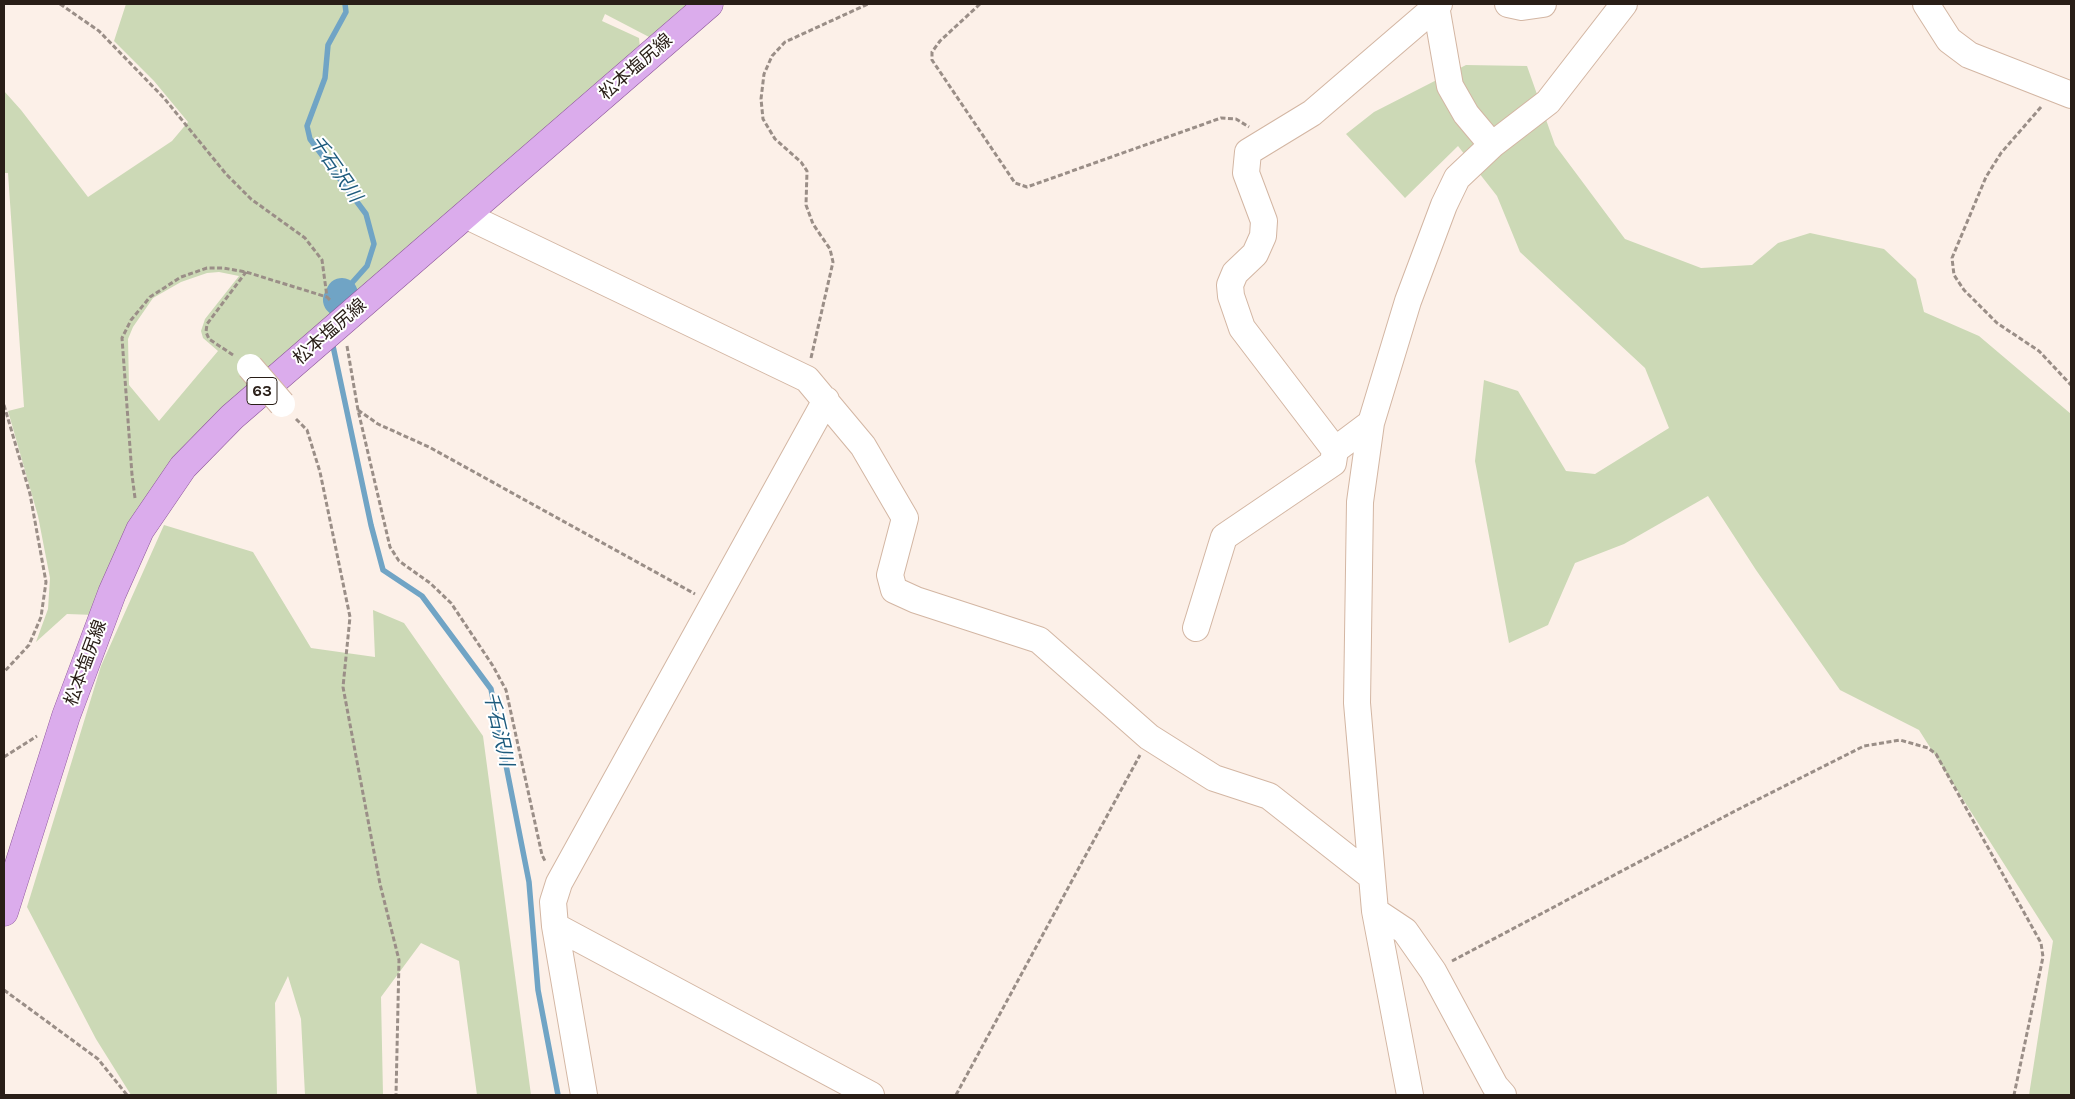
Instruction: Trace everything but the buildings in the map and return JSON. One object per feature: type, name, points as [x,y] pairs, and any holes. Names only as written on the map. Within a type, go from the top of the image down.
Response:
[{"type":"main road","name":"松本塩尻線","points":[[4,912],[66,716],[112,593],[140,530],[182,467],[232,417],[710,4]]},
{"type":"street","points":[[1508,4],[1522,7],[1543,4]]},
{"type":"street","points":[[1410,1095],[1375,911],[1357,703],[1360,502],[1371,423],[1408,302],[1444,205],[1457,178],[1492,145],[1548,102],[1624,4]]},
{"type":"street","points":[[1926,4],[1949,40],[1969,55],[2064,92]]},
{"type":"street","points":[[1335,450],[1242,328],[1231,296],[1230,285],[1235,273],[1255,254],[1263,236],[1264,221],[1246,173],[1248,152],[1312,113],[1438,5]]},
{"type":"street","points":[[1438,5],[1450,86],[1466,114],[1492,145]]},
{"type":"street","points":[[465,215],[807,378],[863,446],[905,518],[890,575],[894,590],[916,600],[1039,640],[1149,737],[1214,778],[1269,796],[1372,876]]},
{"type":"street","points":[[250,367],[282,404]]},
{"type":"street","points":[[584,1095],[554,926],[553,902],[559,883],[826,400]]},
{"type":"street","points":[[1196,628],[1224,537],[1333,463],[1335,450],[1371,423]]},
{"type":"street","points":[[1375,911],[1405,931],[1432,971],[1496,1086],[1503,1095]]},
{"type":"street","points":[[554,926],[870,1095]]},
{"type":"path","points":[[60,4],[105,38],[164,98],[226,174],[251,199],[305,238],[322,260],[327,297]]},
{"type":"path","points":[[807,378],[833,262],[830,249],[813,224],[806,205],[807,171],[801,162],[775,139],[763,119],[761,99],[764,74],[772,56],[784,42],[868,4]]},
{"type":"path","points":[[980,4],[940,41],[932,52],[932,60],[1015,183],[1027,187],[1221,118],[1236,119],[1246,124],[1262,142]]},
{"type":"path","points":[[2064,92],[2001,153],[1986,177],[1952,258],[1954,275],[1964,290],[1997,323],[2039,351],[2071,385]]},
{"type":"path","points":[[140,530],[132,475],[122,338],[131,320],[150,296],[181,277],[207,268],[246,272],[327,297],[345,318],[358,410],[390,547],[399,561],[430,583],[451,603],[493,666],[506,690],[542,855],[559,883]]},
{"type":"path","points":[[246,272],[207,324],[206,332],[209,339],[250,367]]},
{"type":"path","points":[[282,404],[307,430],[320,472],[350,617],[343,687],[380,884],[399,960],[396,1095]]},
{"type":"path","points":[[4,405],[30,494],[46,582],[41,617],[29,645],[4,672]]},
{"type":"path","points":[[358,410],[378,424],[429,447],[713,604]]},
{"type":"path","points":[[956,1095],[1149,737]]},
{"type":"path","points":[[1432,971],[1735,811],[1864,746],[1900,740],[1928,748],[1936,754],[2041,943],[2043,957],[2014,1095]]},
{"type":"path","points":[[4,990],[98,1059],[126,1095]]},
{"type":"green space","points":[[126,4],[693,4],[651,38],[605,14],[602,21],[639,38],[640,48],[200,434],[95,615],[67,614],[36,642],[48,609],[50,578],[38,516],[8,411],[24,407],[8,173],[4,173],[4,91],[21,110],[88,197],[172,141],[188,122],[154,81],[114,41]],"holes":[[[219,272],[239,276],[205,319],[201,331],[203,338],[218,351],[159,421],[129,385],[128,339],[133,327],[153,298],[181,282],[207,273]]]},
{"type":"green space","points":[[1466,65],[1527,66],[1555,145],[1625,239],[1701,268],[1752,265],[1778,243],[1810,233],[1884,249],[1916,279],[1924,312],[1979,336],[2071,414],[2071,1095],[2029,1095],[2053,941],[1919,730],[1840,690],[1756,570],[1708,496],[1624,544],[1575,563],[1548,625],[1509,643],[1475,461],[1484,380],[1518,391],[1566,471],[1595,474],[1669,428],[1645,368],[1520,252],[1497,196],[1458,146],[1405,198],[1346,134],[1374,112]]},
{"type":"green space","points":[[164,525],[253,552],[311,648],[375,657],[373,610],[404,623],[483,736],[531,1095],[477,1095],[459,961],[421,943],[381,997],[383,1095],[305,1095],[301,1019],[288,976],[275,1003],[277,1095],[131,1095],[96,1039],[27,907],[101,666]]},
{"type":"waterway","name":"千石沢川","points":[[342,294],[367,266],[374,244],[366,214],[310,139],[307,126],[325,78],[328,45],[346,12],[345,4]]},
{"type":"waterway","name":"千石沢川","points":[[339,300],[342,294]]},
{"type":"waterway","name":"千石沢川","points":[[333,346],[371,525],[383,570],[422,596],[491,689],[529,882],[538,990],[558,1095]]}]
